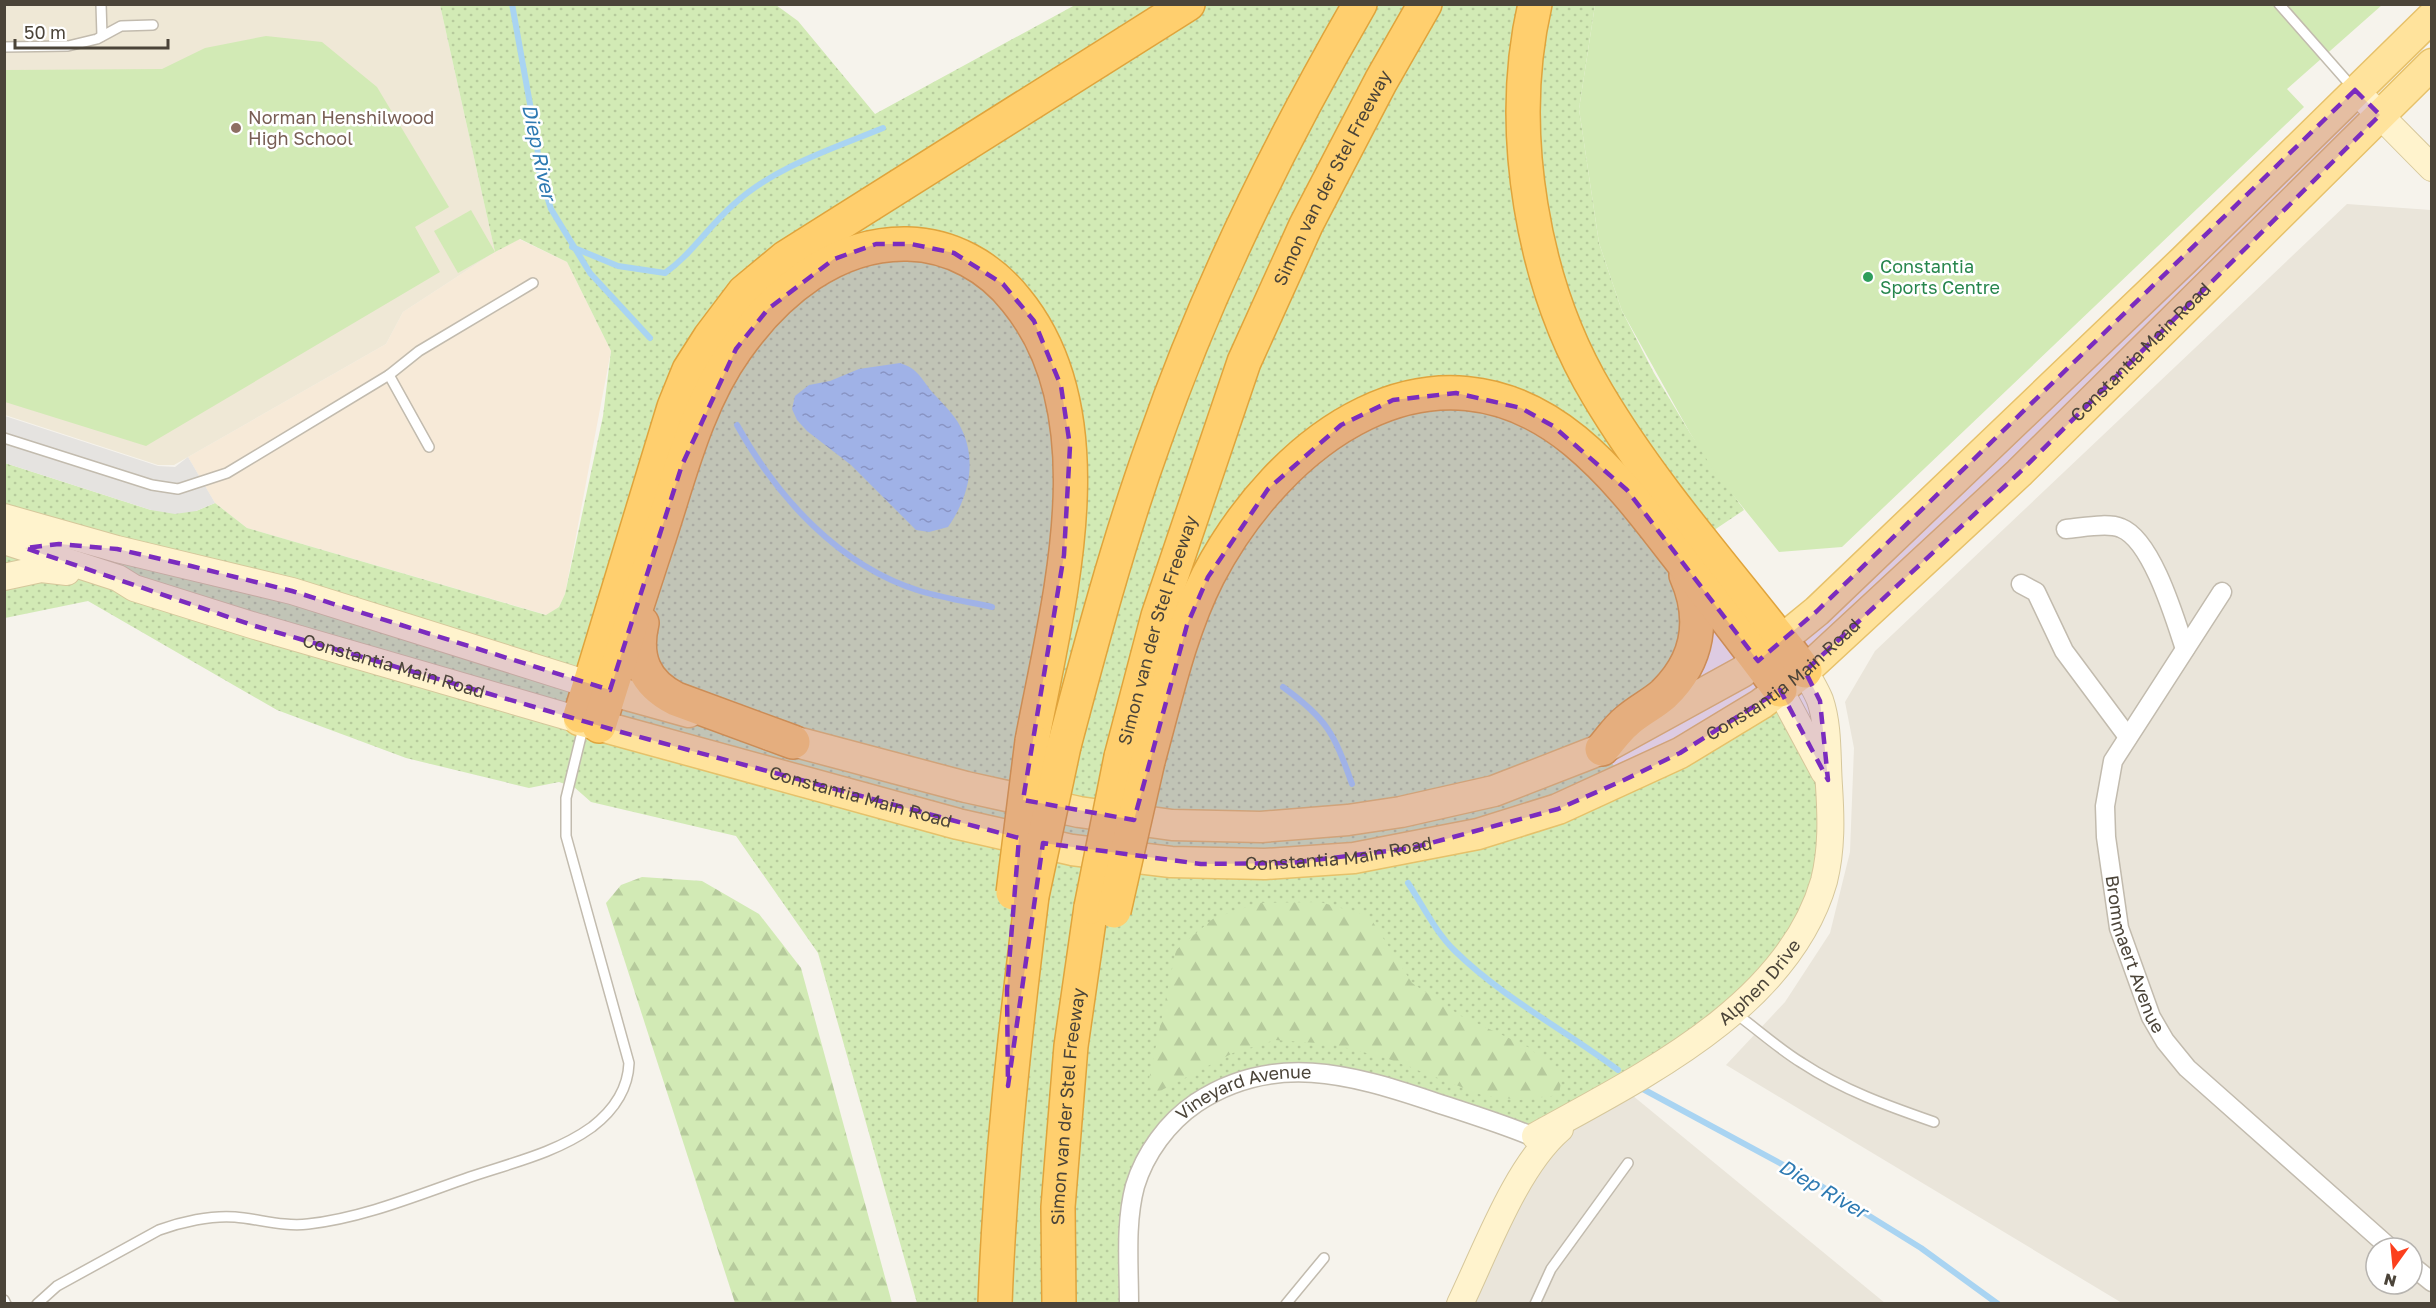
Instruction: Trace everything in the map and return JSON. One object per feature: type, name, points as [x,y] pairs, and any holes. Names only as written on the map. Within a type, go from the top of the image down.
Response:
[{"type":"highway","points":[[588,723],[674,407],[689,370],[744,292],[785,258],[868,204],[1188,4]]},
{"type":"highway","points":[[1022,894],[1103,598],[1154,442],[1184,364],[1249,212],[1323,69],[1360,4]]},
{"type":"highway","name":"Simon van der Stel Freeway","points":[[1134,759],[1158,616],[1244,362],[1306,225],[1380,81],[1425,4]]},
{"type":"highway","points":[[1535,4],[1527,38],[1523,124],[1528,192],[1542,260],[1566,329],[1597,394],[1792,681]]},
{"type":"highway","points":[[599,687],[657,544],[682,465],[716,384],[736,349],[768,309],[802,279],[834,259],[876,244],[911,244],[954,253],[1003,284],[1034,321],[1060,386],[1070,446],[1071,497],[1064,555],[1032,741],[1022,894],[1007,990],[1008,1086],[998,1205],[995,1304]]},
{"type":"highway","points":[[1066,1304],[1072,1269],[1103,909],[1134,759],[1208,577],[1231,537],[1268,489],[1297,459],[1341,425],[1393,400],[1456,393],[1521,408],[1575,441],[1618,482],[1677,556],[1770,651]]},
{"type":"highway","points":[[657,544],[654,570],[639,635],[639,657],[645,674],[659,688],[676,699],[793,742]]},
{"type":"highway","points":[[1602,749],[1626,722],[1667,691],[1683,671],[1693,652],[1697,633],[1696,606],[1677,556]]},
{"type":"highway","name":"Simon van der Stel Freeway","points":[[1059,1304],[1058,1207],[1071,1046],[1103,909]]},
{"type":"main road","name":"Constantia Main Road","points":[[4,517],[117,549],[292,591],[599,687],[793,742],[966,787],[1079,812],[1172,825],[1261,827],[1348,820],[1425,807],[1494,791],[1602,749],[1657,721],[1770,651],[1817,611],[2184,260],[2432,17]]},
{"type":"main road","name":"Constantia Main Road","points":[[11,550],[118,578],[134,588],[255,626],[588,723],[904,810],[1072,850],[1171,862],[1265,864],[1354,858],[1412,848],[1478,834],[1558,809],[1680,753],[1792,681],[2019,472],[2432,64]]},
{"type":"main road","points":[[2355,90],[2432,168]]},
{"type":"main road","points":[[11,550],[59,544],[117,549]]},
{"type":"main road","points":[[4,577],[27,571],[55,569],[103,584],[134,588]]},
{"type":"main road","name":"Alphen Drive","points":[[1530,1145],[1581,1110],[1682,1052],[1733,1011],[1787,954],[1814,906],[1823,881],[1829,850],[1828,780],[1792,681]]},
{"type":"main road","points":[[1460,1304],[1514,1191],[1530,1145]]},
{"type":"street","points":[[2066,529],[2116,526],[2130,534],[2160,579],[2185,649]]},
{"type":"street","points":[[2021,584],[2036,592],[2064,651],[2128,737]]},
{"type":"street","name":"Brommaert Avenue","points":[[2222,592],[2113,761],[2107,785],[2106,837],[2119,928],[2151,1017],[2165,1041],[2187,1068],[2376,1236]]},
{"type":"street","name":"Vineyard Avenue","points":[[1129,1304],[1130,1211],[1136,1185],[1157,1141],[1185,1110],[1206,1097],[1244,1080],[1267,1075],[1318,1071],[1382,1084],[1504,1125],[1530,1145]]},
{"type":"lane","points":[[101,4],[102,36]]},
{"type":"lane","points":[[2279,4],[2355,90]]},
{"type":"lane","points":[[4,47],[68,46],[102,36],[121,26],[153,25]]},
{"type":"lane","points":[[4,438],[152,485],[178,489],[227,473],[389,375],[419,351],[533,283]]},
{"type":"lane","points":[[389,375],[429,447]]},
{"type":"lane","points":[[37,1304],[57,1286],[159,1230],[175,1224],[231,1217],[305,1225],[334,1220],[404,1200],[561,1146],[592,1126],[612,1108],[624,1093],[629,1062],[566,836],[566,798],[588,723]]},
{"type":"lane","points":[[1733,1011],[1800,1063],[1833,1082],[1889,1107],[1934,1122]]},
{"type":"lane","points":[[1535,1304],[1551,1269],[1628,1163]]},
{"type":"lane","points":[[1286,1304],[1324,1258]]},
{"type":"highlighted area","points":[[2355,90],[2380,115],[2019,473],[1805,671],[1820,701],[1828,780],[1780,690],[1680,753],[1558,809],[1412,848],[1291,863],[1201,864],[1043,843],[1008,1086],[1007,990],[1019,838],[621,732],[255,626],[25,548],[59,544],[117,549],[191,566],[292,591],[610,690],[682,465],[736,349],[768,309],[834,259],[876,244],[911,244],[954,253],[1003,284],[1034,321],[1061,386],[1070,446],[1064,555],[1023,800],[1134,820],[1187,625],[1208,577],[1268,489],[1341,425],[1393,400],[1456,393],[1521,408],[1553,426],[1627,490],[1758,661],[1817,611]]},
{"type":"shaded area","name":"Norman Henshilwood High School","points":[[5,5],[440,5],[495,252],[403,312],[386,344],[174,465],[158,465],[5,415]]},
{"type":"shaded area","points":[[2347,204],[2431,210],[2431,1303],[2122,1303],[1726,1065],[1785,1002],[1830,933],[1850,852],[1854,748],[1845,702],[1875,651]]},
{"type":"shaded area","points":[[519,239],[567,262],[611,351],[565,594],[559,607],[547,615],[247,528],[215,503],[188,457],[386,344],[403,312]]},
{"type":"shaded area","points":[[5,416],[158,466],[175,467],[188,457],[215,503],[196,511],[175,514],[151,510],[5,463]]},
{"type":"shaded area","points":[[1621,1086],[1885,1303],[1460,1304],[1535,1155]]},
{"type":"green space","points":[[440,5],[776,5],[798,21],[875,114],[1075,5],[1595,5],[1579,109],[1599,243],[1622,311],[1654,373],[1690,433],[1744,510],[1677,555],[1697,633],[1602,749],[1624,780],[1780,690],[1828,780],[1829,850],[1767,978],[1535,1136],[1295,1071],[1185,1110],[1136,1185],[1129,1303],[917,1303],[818,953],[736,836],[591,802],[574,787],[559,782],[529,788],[406,758],[277,710],[88,601],[5,618],[5,463],[151,510],[196,511],[215,503],[247,528],[546,615],[559,607],[565,594],[603,416],[611,351],[567,262],[520,239],[495,252]]},
{"type":"green space","name":"Constantia Sports Centre","points":[[1595,5],[2382,5],[2287,89],[2304,107],[1842,547],[1779,552],[1716,474],[1690,433],[1622,311],[1599,243],[1579,109]]},
{"type":"green space","name":"Norman Henshilwood High School","points":[[266,36],[322,42],[377,87],[449,207],[415,227],[440,272],[146,446],[5,402],[5,70],[162,69],[205,48]]},
{"type":"green space","points":[[471,210],[495,252],[458,273],[434,231]]},
{"type":"green space","points":[[642,877],[702,881],[759,914],[801,968],[892,1303],[735,1303],[606,903],[621,885]]},
{"type":"green space","points":[[1320,902],[1369,916],[1412,983],[1461,1016],[1528,1047],[1562,1075],[1559,1095],[1520,1100],[1482,1095],[1386,1058],[1331,1044],[1275,1040],[1233,1053],[1158,1092],[1148,1084],[1176,950],[1214,918],[1259,903]]},
{"type":"water","points":[[900,363],[916,371],[955,417],[966,439],[969,452],[969,478],[955,515],[948,527],[929,532],[916,530],[851,465],[807,431],[797,420],[792,409],[795,396],[809,385],[830,381],[859,369]]},
{"type":"waterway","name":"Diep River","points":[[512,4],[537,143],[539,171],[551,209],[590,273],[650,338]]},
{"type":"waterway","points":[[572,247],[618,266],[665,273],[675,266],[733,205],[767,180],[804,160],[883,128]]},
{"type":"waterway","name":"Diep River","points":[[737,425],[753,452],[791,503],[813,526],[863,565],[891,580],[920,591],[992,607]]},
{"type":"waterway","name":"Diep River","points":[[1283,687],[1310,708],[1327,728],[1340,752],[1352,784]]},
{"type":"waterway","name":"Diep River","points":[[1408,883],[1442,936],[1474,968],[1514,999],[1618,1070]]},
{"type":"waterway","name":"Diep River","points":[[1641,1088],[1813,1181],[1921,1248],[1998,1304]]},
{"type":"place","name":"Norman Henshilwood High School","points":[[236,128]]},
{"type":"place","name":"Constantia Sports Centre","points":[[1868,277]]}]
